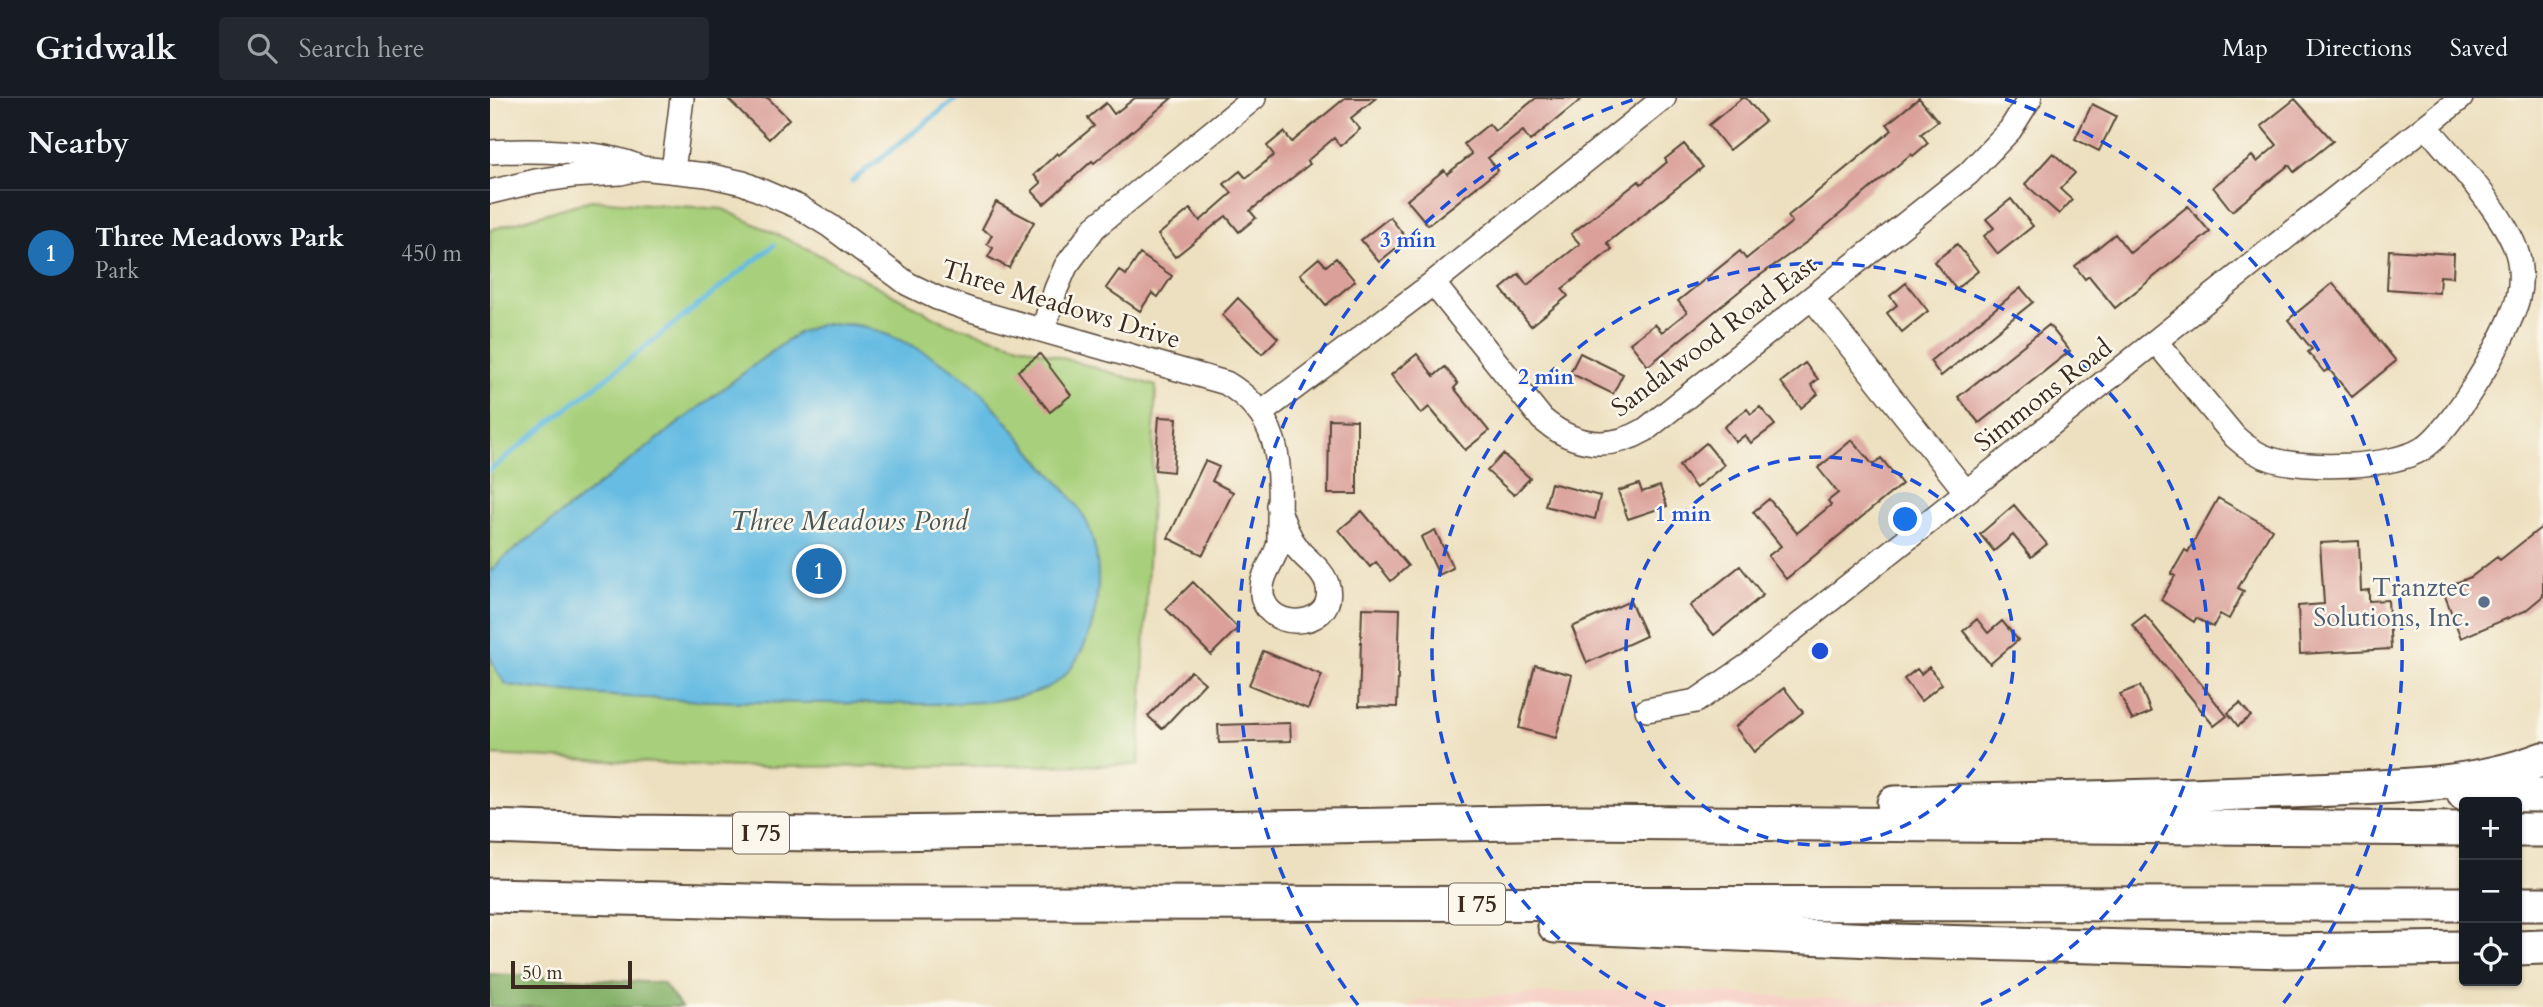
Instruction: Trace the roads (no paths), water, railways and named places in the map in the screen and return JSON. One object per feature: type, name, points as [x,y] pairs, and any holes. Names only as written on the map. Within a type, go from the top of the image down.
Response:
[{"type":"highway","points":[[1578,822],[1629,810],[2269,792],[2421,784],[2470,779],[2543,759]]},
{"type":"highway","points":[[2269,792],[2543,795]]},
{"type":"highway","name":"I 75","points":[[490,827],[822,834],[1578,822],[2459,829]]},
{"type":"highway","points":[[2522,830],[2543,830]]},
{"type":"highway","name":"I 75","points":[[490,895],[832,903],[2459,904]]},
{"type":"highway","points":[[1308,904],[1396,918],[1895,941],[2285,951],[2459,948]]},
{"type":"highway","points":[[2522,904],[2543,904]]},
{"type":"highway","points":[[2522,947],[2543,947]]},
{"type":"street","points":[[673,171],[682,98]]},
{"type":"street","points":[[1043,329],[1066,266],[1095,228],[1254,98]]},
{"type":"street","points":[[1262,413],[1433,283],[1664,98]]},
{"type":"street","name":"Sandalwood Road East","points":[[1433,283],[1542,419],[1573,439],[1598,444],[1622,441],[1645,430],[1968,174],[2010,130],[2030,98]]},
{"type":"street","name":"Simmons Road","points":[[1647,710],[1696,701],[1750,664],[2461,98]]},
{"type":"street","points":[[2156,342],[2235,437],[2267,458],[2305,465],[2375,463],[2408,456],[2431,443],[2458,412],[2504,330],[2517,299],[2520,272],[2519,258],[2509,233],[2426,126]]},
{"type":"street","name":"Three Meadows Drive","points":[[490,152],[552,152],[623,159],[641,168]]},
{"type":"street","name":"Three Meadows Drive","points":[[490,192],[548,179],[621,173],[641,168],[707,175],[766,191],[799,207],[831,226],[898,278],[937,299],[1226,383],[1243,393],[1262,413],[1277,447],[1278,549],[1264,578],[1262,595],[1272,613],[1280,620],[1307,620],[1327,603],[1328,586],[1318,570],[1297,549],[1284,526],[1278,505]]},
{"type":"street","points":[[1812,298],[1966,492]]},
{"type":"water","name":"Three Meadows Pond","points":[[822,324],[857,325],[883,333],[930,355],[959,374],[983,394],[1073,500],[1085,518],[1093,538],[1098,585],[1095,609],[1084,647],[1069,671],[1043,689],[1014,698],[936,704],[668,699],[507,685],[490,656],[490,572],[501,560],[763,358],[798,333]]},
{"type":"waterway","points":[[852,181],[957,98]]},
{"type":"waterway","points":[[490,470],[774,245]]},
{"type":"place","name":"Three Meadows Park","points":[[819,571]]},
{"type":"place","name":"Tranztec Solutions, Inc.","points":[[2484,602]]}]
